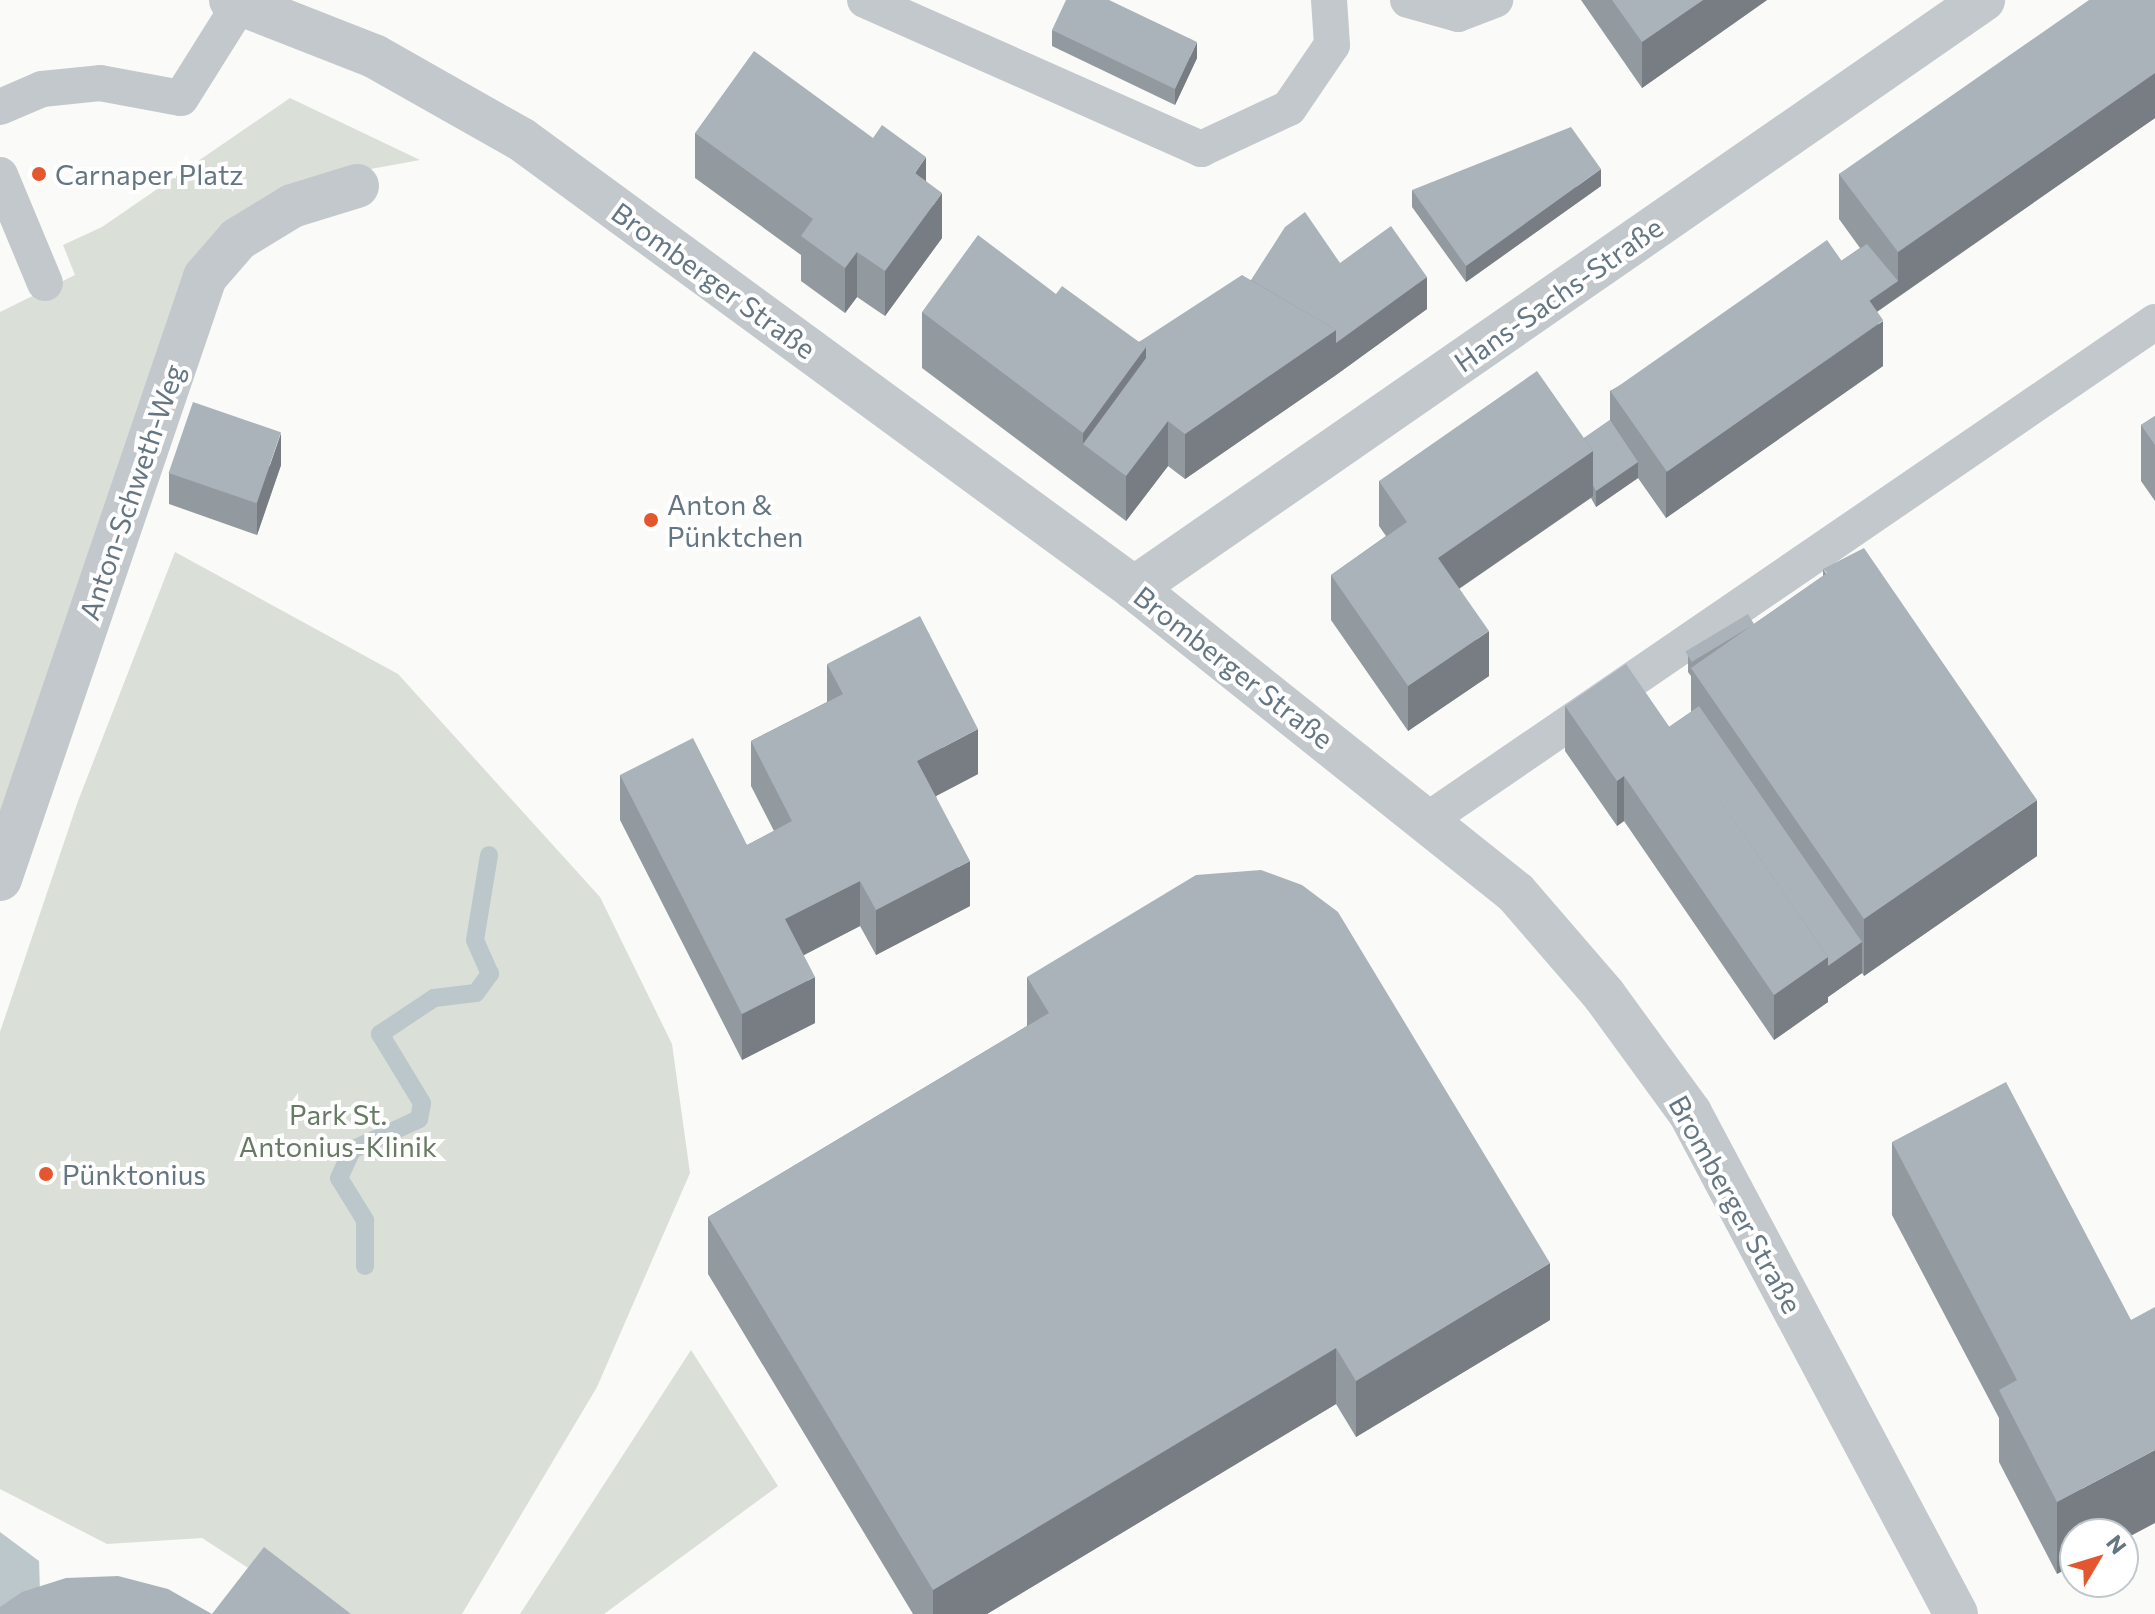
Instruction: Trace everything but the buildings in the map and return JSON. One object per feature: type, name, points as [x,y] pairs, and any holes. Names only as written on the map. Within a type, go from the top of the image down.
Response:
[{"type":"street","name":"Hans-Sachs-Straße","points":[[1134,588],[1983,0]]},
{"type":"street","name":"Bromberger Straße","points":[[236,2],[374,56],[521,139],[1134,588],[1429,819],[1516,893],[1604,995],[1690,1113],[1956,1614]]},
{"type":"street","name":"Anton-Schweth-Weg","points":[[0,879],[205,277],[238,239],[292,206],[357,186]]},
{"type":"lane","points":[[865,0],[1201,149],[1289,108],[1332,45],[1329,0]]},
{"type":"lane","points":[[1408,0],[1458,14],[1495,0]]},
{"type":"lane","points":[[0,107],[42,89],[100,83],[181,98],[236,2]]},
{"type":"lane","points":[[0,175],[45,283]]},
{"type":"lane","points":[[1429,819],[2155,322]]},
{"type":"green space","points":[[290,98],[420,160],[354,172],[227,224],[0,823],[0,312],[75,275],[63,245],[102,227]]},
{"type":"green space","name":"Park St. Antonius-Klinik","points":[[175,552],[398,674],[600,897],[672,1044],[690,1173],[597,1387],[462,1614],[319,1614],[202,1538],[107,1544],[0,1489],[0,1032],[78,801]]},
{"type":"green space","points":[[691,1350],[778,1486],[604,1614],[520,1614]]},
{"type":"shaded area","points":[[0,1532],[39,1561],[40,1592],[0,1614]]},
{"type":"waterway","points":[[365,1266],[365,1220],[339,1178],[352,1150],[419,1119],[422,1103],[380,1034],[434,998],[476,993],[490,974],[475,940],[489,855]]},
{"type":"place","name":"Carnaper Platz","points":[[39,174]]},
{"type":"place","name":"Anton & Pünktchen","points":[[651,520]]},
{"type":"place","name":"Pünktonius","points":[[46,1174]]}]
